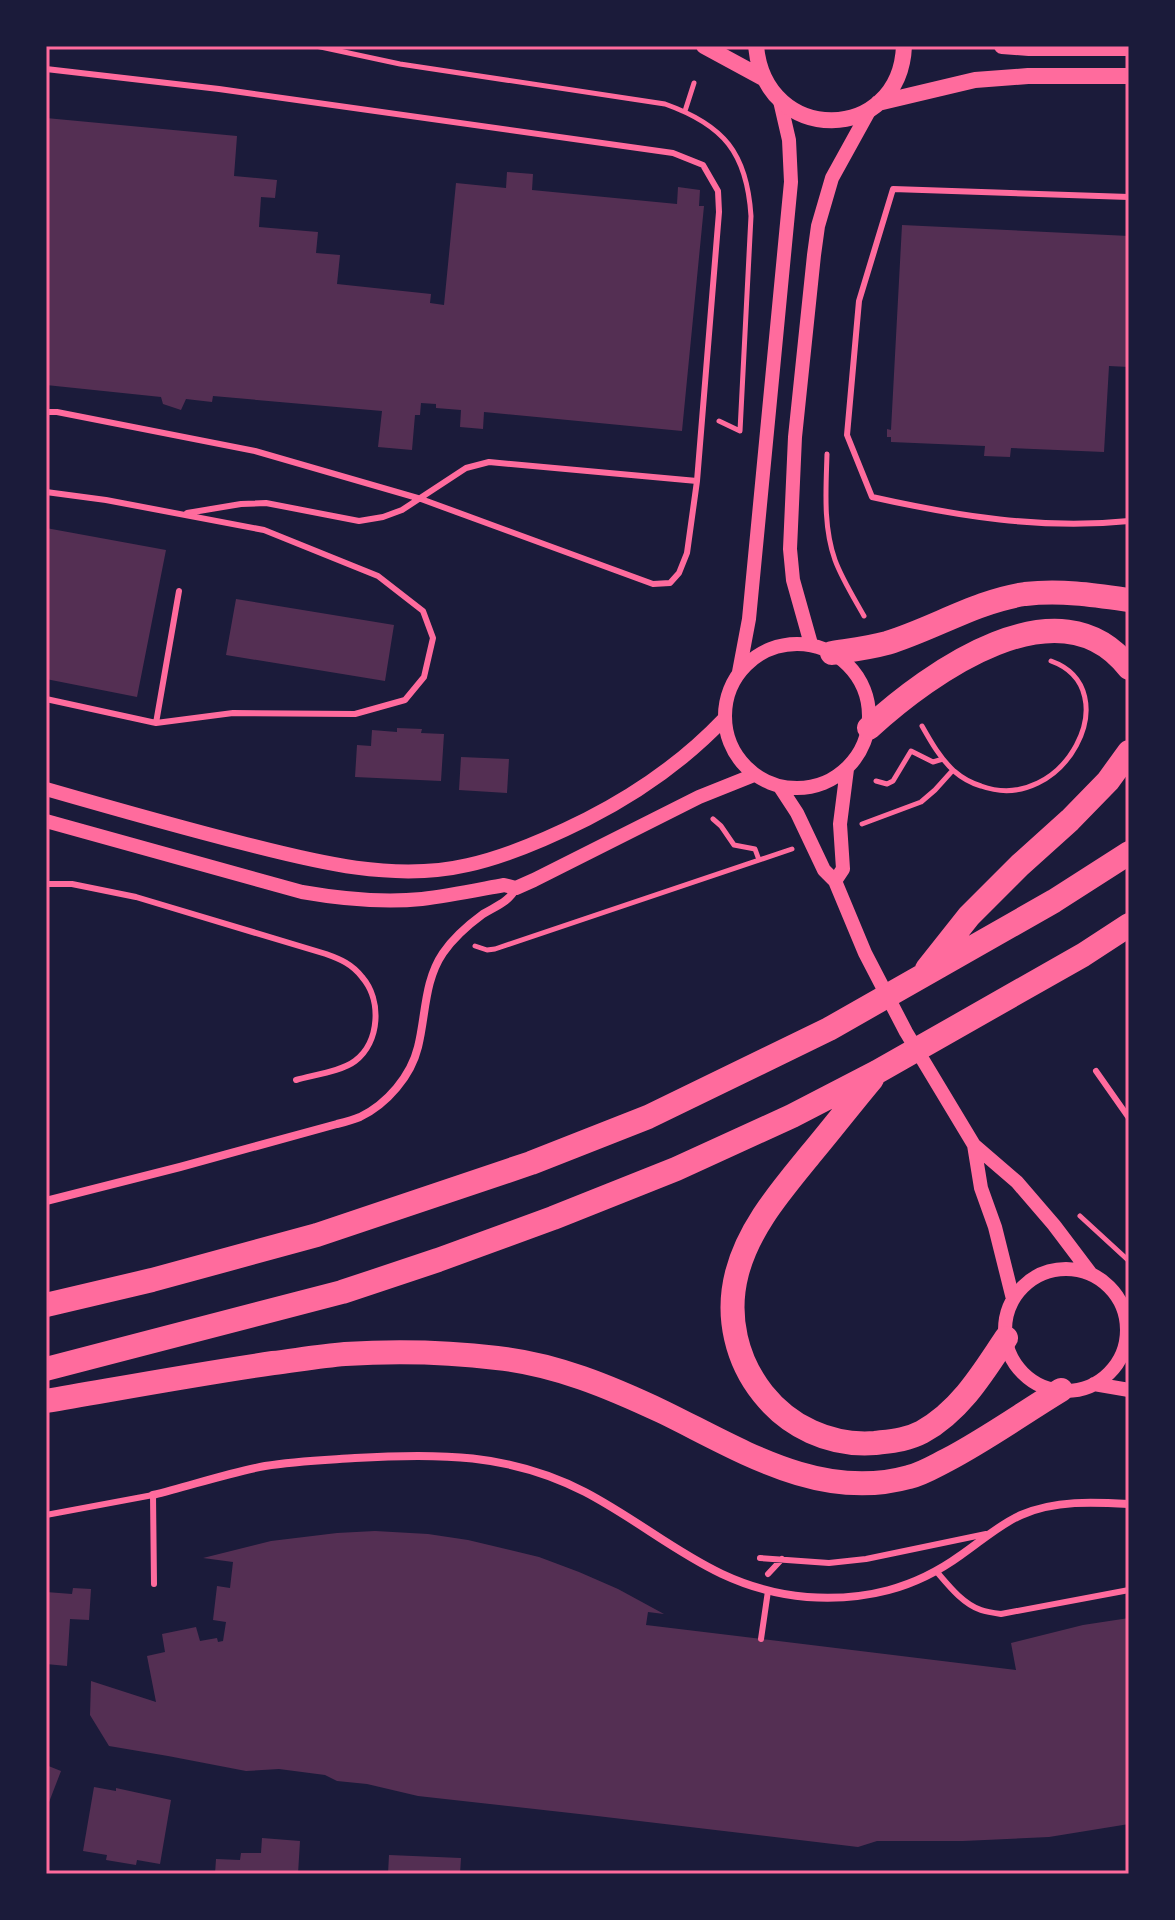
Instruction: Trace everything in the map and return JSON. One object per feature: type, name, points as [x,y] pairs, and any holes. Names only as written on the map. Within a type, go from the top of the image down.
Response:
[{"type":"highway","points":[[822,648],[886,643],[985,605],[1023,595],[1085,593],[1129,600]]},
{"type":"highway","points":[[869,728],[898,701],[960,660],[986,647],[1037,632],[1082,634],[1100,641],[1117,653],[1129,668]]},
{"type":"highway","points":[[918,980],[969,916],[1108,781],[1129,752]]},
{"type":"highway","points":[[46,1305],[317,1235],[531,1163],[648,1117],[829,1029],[1054,901],[1129,853]]},
{"type":"highway","points":[[46,1369],[342,1292],[553,1218],[676,1169],[792,1116],[877,1072],[1083,955],[1129,925]]},
{"type":"highway","points":[[877,1072],[781,1191],[747,1247],[737,1273],[732,1301],[733,1327],[740,1356],[770,1403],[793,1422],[841,1442],[898,1441],[920,1433],[944,1417],[971,1388],[1006,1338]]},
{"type":"highway","points":[[46,1401],[244,1367],[343,1354],[397,1352],[499,1358],[544,1366],[593,1382],[775,1466],[806,1476],[867,1484],[910,1477],[936,1466],[1061,1390]]},
{"type":"main road","points":[[704,46],[763,78]]},
{"type":"main road","points":[[756,46],[763,78],[780,101],[810,118],[827,121],[844,119],[954,84],[997,77],[1129,76]]},
{"type":"main road","points":[[874,107],[892,88],[901,69],[904,46]]},
{"type":"main road","points":[[1002,46],[1129,48]]},
{"type":"street","points":[[739,672],[758,655],[781,645],[822,648],[850,666],[863,684],[869,706],[869,728],[861,750],[847,769],[816,786],[798,789],[780,787],[754,775],[741,762],[729,742],[724,719],[728,694],[739,672],[749,619],[791,182],[789,140],[780,101]]},
{"type":"street","points":[[822,648],[793,580],[790,549],[795,437],[818,226],[832,178],[874,107]]},
{"type":"street","points":[[46,789],[217,837],[335,865],[389,870],[451,868],[468,866],[514,851],[601,812],[698,746],[724,719]]},
{"type":"street","points":[[835,881],[843,869],[840,824],[847,769]]},
{"type":"street","points":[[46,1201],[359,1117],[389,1097],[412,1064],[418,1049],[428,986],[443,953],[456,936],[511,897],[516,888],[699,797],[754,775]]},
{"type":"street","points":[[780,787],[797,813],[824,870],[835,881],[884,991],[974,1145],[1017,1182],[1091,1274]]},
{"type":"street","points":[[46,821],[263,882],[327,896],[360,900],[423,899],[504,885],[516,888]]},
{"type":"street","points":[[974,1145],[981,1188],[1003,1255],[1013,1299]]},
{"type":"street","points":[[1056,1269],[1073,1269],[1106,1282],[1125,1311],[1128,1329],[1119,1361],[1094,1384],[1078,1389],[1045,1387],[1030,1379],[1010,1354],[1006,1338],[1005,1324],[1013,1299],[1024,1285],[1056,1269]]},
{"type":"street","points":[[1094,1384],[1129,1390]]},
{"type":"street","points":[[153,1495],[263,1467],[321,1460],[409,1455],[470,1457],[551,1476],[586,1493],[716,1572],[768,1591],[807,1597],[851,1598],[885,1592],[937,1572],[1021,1515],[1068,1504],[1129,1504]]},
{"type":"lane","points":[[46,69],[219,89],[673,153],[703,165],[718,191],[719,212],[697,481],[687,553],[679,573],[670,583],[653,584],[421,499],[255,451],[46,412]]},
{"type":"lane","points":[[1129,197],[893,189],[859,301],[847,435],[872,497],[981,518],[1051,523],[1129,521]]},
{"type":"lane","points":[[183,513],[266,503],[359,521],[383,517],[421,499],[466,468],[489,462],[697,481]]},
{"type":"lane","points":[[46,492],[183,513],[264,530],[378,576],[423,611],[433,638],[424,677],[405,700],[355,714],[233,713],[156,723],[46,699]]},
{"type":"lane","points":[[156,723],[179,591]]},
{"type":"lane","points":[[46,884],[72,884],[136,897],[326,954],[351,965],[368,984],[372,994],[375,1027],[372,1040],[354,1062],[296,1080]]},
{"type":"lane","points":[[1096,1071],[1129,1118]]},
{"type":"lane","points":[[46,1515],[153,1495],[154,1584]]},
{"type":"lane","points":[[760,1558],[829,1563],[866,1559],[994,1532]]},
{"type":"lane","points":[[768,1574],[782,1559]]},
{"type":"lane","points":[[937,1572],[970,1604],[1001,1614],[1129,1590]]},
{"type":"lane","points":[[761,1639],[768,1591]]},
{"type":"path","points":[[685,111],[694,83]]},
{"type":"path","points":[[827,454],[829,537],[836,561],[864,616]]},
{"type":"path","points":[[922,726],[943,759],[961,777],[993,791],[1007,792],[1036,785],[1064,764],[1081,737],[1086,706],[1077,680],[1067,670],[1044,659]]},
{"type":"path","points":[[876,781],[887,784],[893,781],[911,751],[933,762],[943,759]]},
{"type":"path","points":[[849,829],[921,802],[953,770]]},
{"type":"path","points":[[713,819],[734,845],[755,849],[759,860]]},
{"type":"path","points":[[467,942],[481,949],[495,949],[804,844]]},
{"type":"path","points":[[1076,1213],[1129,1261]]},
{"type":"building","points":[[46,118],[237,136],[234,176],[277,180],[275,198],[261,197],[259,227],[318,232],[316,253],[340,255],[337,284],[431,294],[430,303],[444,305],[456,183],[506,188],[507,172],[533,174],[532,190],[677,204],[678,187],[700,190],[699,206],[704,206],[682,431],[484,412],[483,429],[460,427],[461,410],[421,403],[420,415],[415,415],[412,450],[378,447],[382,411],[213,396],[212,402],[186,399],[181,410],[163,404],[161,397],[46,385]]},
{"type":"building","points":[[902,225],[1129,236],[1129,367],[1109,366],[1104,452],[1011,448],[1010,457],[984,456],[985,446],[891,442],[887,429],[891,430]]},
{"type":"building","points":[[46,528],[166,550],[137,697],[46,679]]},
{"type":"building","points":[[236,599],[394,625],[385,681],[226,655]]},
{"type":"building","points":[[397,728],[444,734],[441,781],[355,777],[357,745],[371,746],[372,730],[397,732]]},
{"type":"building","points":[[461,757],[509,759],[507,793],[459,790]]},
{"type":"building","points":[[375,1531],[468,1540],[539,1557],[618,1589],[664,1614],[648,1612],[646,1625],[1016,1670],[1011,1643],[1083,1625],[1129,1618],[1129,1824],[1049,1837],[877,1841],[858,1847],[418,1796],[367,1784],[337,1781],[325,1775],[279,1769],[246,1771],[109,1746],[90,1715],[91,1681],[156,1702],[147,1656],[165,1652],[162,1634],[196,1627],[200,1641],[217,1638],[218,1642],[223,1641],[226,1622],[213,1620],[217,1586],[230,1588],[233,1562],[203,1558],[271,1541]]},
{"type":"building","points":[[73,1588],[91,1589],[89,1620],[70,1619],[67,1666],[46,1664],[46,1592],[72,1594]]},
{"type":"building","points":[[46,1765],[61,1771],[46,1810]]},
{"type":"building","points":[[94,1787],[116,1791],[116,1788],[171,1800],[160,1864],[137,1860],[136,1865],[106,1860],[107,1855],[83,1851]]},
{"type":"building","points":[[262,1838],[300,1841],[298,1874],[215,1874],[216,1859],[240,1860],[241,1853],[261,1853]]},
{"type":"building","points":[[389,1855],[461,1858],[460,1874],[388,1874]]}]
